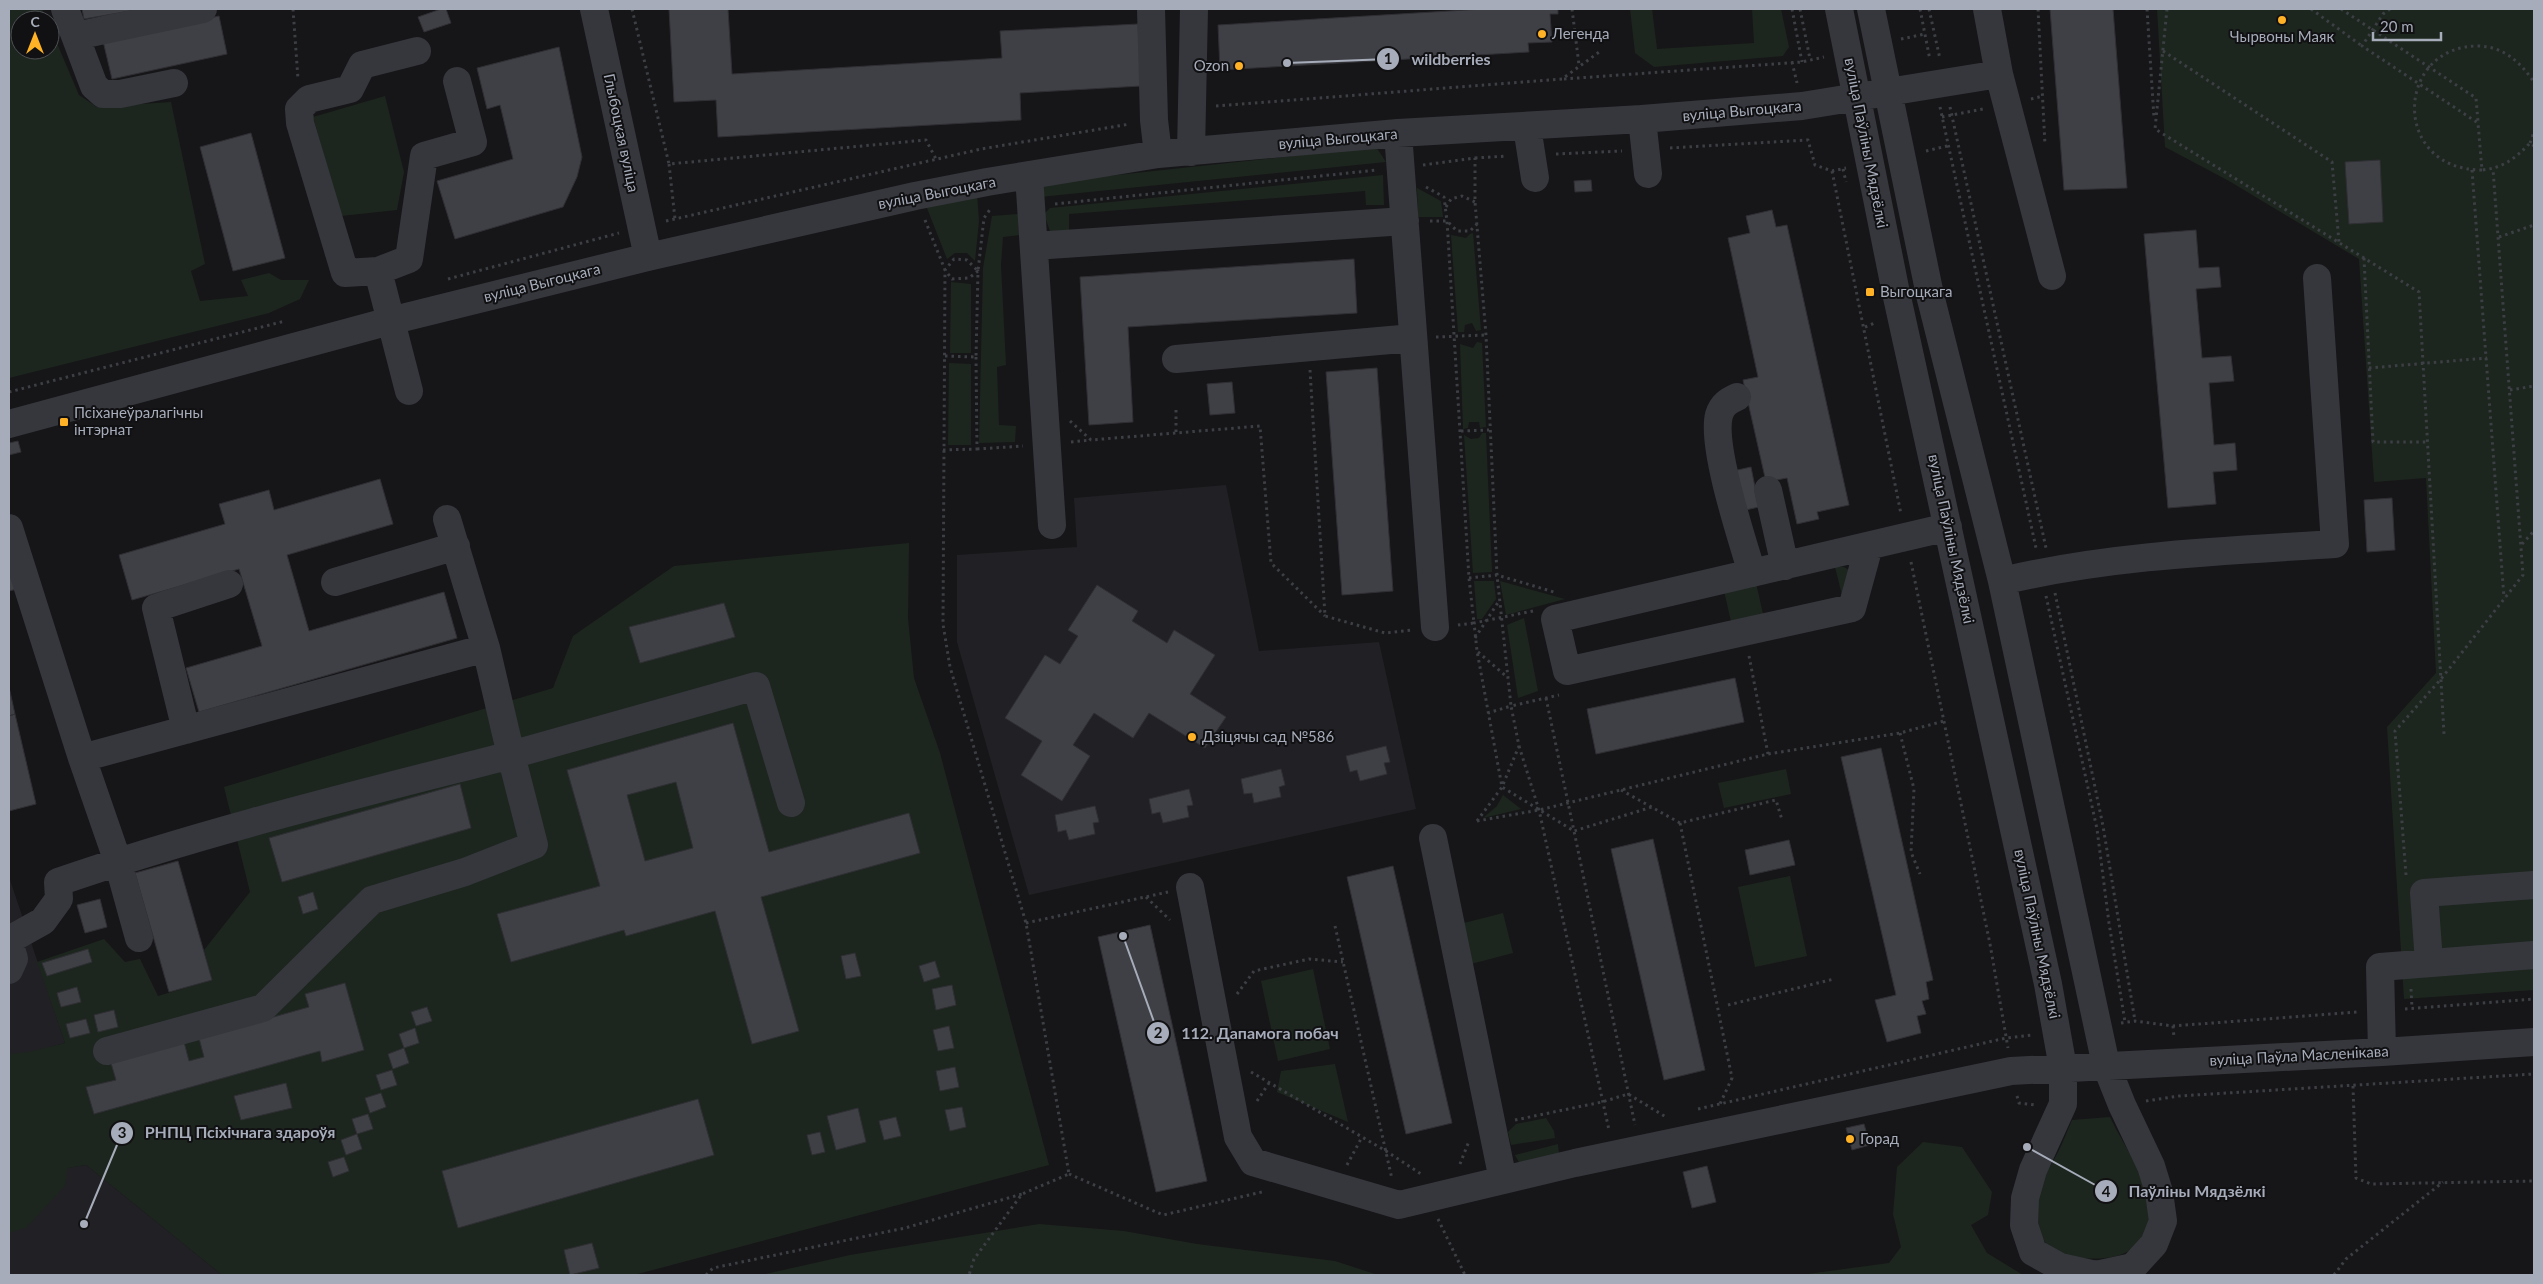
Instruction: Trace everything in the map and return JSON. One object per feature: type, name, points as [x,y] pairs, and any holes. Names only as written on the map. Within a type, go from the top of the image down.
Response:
[{"type":"street","points":[[65,9],[94,86],[104,94],[120,94],[174,83]]},
{"type":"street","points":[[76,36],[203,9]]},
{"type":"street","name":"Глыбоцкая вуліца","points":[[594,9],[648,257]]},
{"type":"street","points":[[1151,9],[1154,120],[1158,154]]},
{"type":"street","points":[[1191,152],[1194,9]]},
{"type":"street","name":"вуліца Паўліны Мядзёлкі","points":[[1839,9],[1895,288],[2057,1033],[2063,1068],[2063,1104],[2033,1170],[2025,1198],[2024,1225],[2033,1252],[2060,1267],[2096,1275],[2133,1267],[2154,1244],[2163,1221],[2159,1192],[2151,1166],[2122,1105],[2106,1065],[2002,581],[1930,295],[1886,91],[1871,9]]},
{"type":"street","points":[[1987,9],[1999,74],[2052,276]]},
{"type":"street","points":[[418,52],[362,65],[350,89],[309,100],[300,109],[300,123],[345,273],[378,271],[409,260],[424,156],[473,142],[456,81]]},
{"type":"street","name":"вуліца Выгоцкага","points":[[9,424],[390,320],[648,257],[915,196],[989,195],[1029,175],[1158,154],[1398,133],[1527,127],[1802,106],[1999,74]]},
{"type":"street","points":[[1642,119],[1648,174]]},
{"type":"street","points":[[1527,127],[1535,178]]},
{"type":"street","points":[[1398,133],[1435,627]]},
{"type":"street","points":[[1029,175],[1052,526]]},
{"type":"street","points":[[1034,246],[1404,221]]},
{"type":"street","points":[[378,271],[410,391]]},
{"type":"street","points":[[2002,581],[2046,571],[2155,555],[2336,544],[2317,278]]},
{"type":"street","points":[[1176,359],[1413,338]]},
{"type":"street","points":[[1737,397],[1726,401],[1719,414],[1717,433],[1734,512],[1752,573]]},
{"type":"street","points":[[1768,490],[1785,566]]},
{"type":"street","points":[[106,1051],[263,1008],[372,900],[464,872],[534,845],[486,648],[448,519]]},
{"type":"street","points":[[1869,546],[1852,608],[1567,671],[1554,619],[1948,527]]},
{"type":"street","points":[[9,528],[82,758],[118,862],[139,938]]},
{"type":"street","points":[[335,582],[456,546]]},
{"type":"street","points":[[186,730],[156,608],[229,584]]},
{"type":"street","points":[[82,758],[486,648]]},
{"type":"street","points":[[9,970],[14,959],[9,940],[43,921],[59,899],[58,882],[234,827],[511,755],[756,686],[791,803]]},
{"type":"street","points":[[1433,838],[1497,1154],[1504,1180]]},
{"type":"street","points":[[2419,963],[2424,893],[2534,885]]},
{"type":"street","points":[[1190,887],[1238,1137],[1253,1162],[1399,1206]]},
{"type":"street","points":[[2382,1052],[2380,967],[2534,955]]},
{"type":"street","name":"вуліца Паўла Масленікава","points":[[1399,1206],[1424,1185],[1504,1180],[1575,1163],[2011,1071],[2382,1052],[2534,1042]]},
{"type":"path","points":[[293,9],[300,109]]},
{"type":"path","points":[[632,9],[669,164],[675,219]]},
{"type":"path","points":[[1572,9],[1579,65]]},
{"type":"path","points":[[1792,9],[1802,62]]},
{"type":"path","points":[[1800,9],[1810,59]]},
{"type":"path","points":[[1920,9],[1940,83],[2046,571],[2097,829],[2109,923],[2125,1022]]},
{"type":"path","points":[[1929,9],[1940,83],[2103,826],[2135,1021]]},
{"type":"path","points":[[2147,9],[2155,129]]},
{"type":"path","points":[[2311,9],[2362,46],[2478,123]]},
{"type":"path","points":[[2340,9],[2476,98],[2482,170]]},
{"type":"path","points":[[2362,46],[2372,29],[2390,9]]},
{"type":"path","points":[[2534,82],[2523,65],[2508,54],[2490,47],[2471,46],[2453,50],[2440,56],[2429,67],[2419,83],[2415,100],[2420,136],[2431,153],[2442,162],[2472,170],[2493,169],[2515,159],[2530,143],[2534,132]]},
{"type":"path","points":[[1562,79],[1602,50]]},
{"type":"path","points":[[2163,52],[2332,162],[2339,242]]},
{"type":"path","points":[[1192,108],[1792,62]]},
{"type":"path","points":[[669,164],[926,140],[936,159]]},
{"type":"path","points":[[2530,143],[2534,146]]},
{"type":"path","points":[[943,450],[977,449],[976,357],[978,271],[984,218],[989,195],[981,149]]},
{"type":"path","points":[[989,195],[1031,206],[1400,168],[1475,158],[1474,202],[1486,335],[1497,575],[1512,706],[1519,746],[1539,810],[1610,1136]]},
{"type":"path","points":[[1843,169],[1832,171],[1990,944],[2006,1038]]},
{"type":"path","points":[[2406,880],[2395,731],[2441,679],[2524,574],[2493,169]]},
{"type":"path","points":[[2472,170],[2504,599]]},
{"type":"path","points":[[915,196],[945,270],[952,278],[969,278],[978,271]]},
{"type":"path","points":[[1446,207],[1451,200],[1462,196],[1474,202]]},
{"type":"path","points":[[1404,221],[1447,221],[1457,231],[1470,231],[1477,224]]},
{"type":"path","points":[[2498,237],[2534,226]]},
{"type":"path","points":[[2364,258],[2373,442],[2428,442]]},
{"type":"path","points":[[978,271],[967,260],[954,259],[945,270],[943,624],[950,667],[1026,923],[1069,1174]]},
{"type":"path","points":[[1864,327],[1877,324]]},
{"type":"path","points":[[1413,338],[1486,335]]},
{"type":"path","points":[[945,356],[976,357]]},
{"type":"path","points":[[2370,368],[2487,358]]},
{"type":"path","points":[[2510,390],[2534,386]]},
{"type":"path","points":[[1176,410],[1176,432]]},
{"type":"path","points":[[1069,420],[1090,440],[1260,426],[1271,563],[1325,616]]},
{"type":"path","points":[[1461,431],[1489,430]]},
{"type":"path","points":[[2521,544],[2534,531]]},
{"type":"path","points":[[1469,578],[1497,575],[1562,594]]},
{"type":"path","points":[[1475,638],[1499,601]]},
{"type":"path","points":[[1536,610],[1501,619],[1474,623],[1476,651],[1502,787],[1574,831],[1652,807]]},
{"type":"path","points":[[1748,648],[1768,754]]},
{"type":"path","points":[[1476,651],[1508,677]]},
{"type":"path","points":[[1488,713],[1565,693]]},
{"type":"path","points":[[1546,698],[1570,803],[1574,831],[1634,1124],[1637,1130]]},
{"type":"path","points":[[1519,746],[1502,787],[1477,821],[1570,803],[1768,754],[1900,733],[1944,721]]},
{"type":"path","points":[[1900,733],[1914,789],[1910,852],[1920,874]]},
{"type":"path","points":[[1621,790],[1680,823],[1776,800],[1782,820]]},
{"type":"path","points":[[1680,823],[1732,1078],[1720,1104]]},
{"type":"path","points":[[1026,923],[1190,887]]},
{"type":"path","points":[[1335,926],[1399,1206]]},
{"type":"path","points":[[1232,1001],[1254,971],[1309,959],[1343,962]]},
{"type":"path","points":[[2412,1008],[2419,963]]},
{"type":"path","points":[[1728,1005],[1834,979]]},
{"type":"path","points":[[2098,1027],[2135,1021],[2173,1026],[2534,999]]},
{"type":"path","points":[[1693,1110],[2006,1038],[2057,1033]]},
{"type":"path","points":[[1248,1070],[1386,1151],[1424,1185],[1465,1275]]},
{"type":"path","points":[[2011,1071],[2019,1103],[2038,1106],[2038,1111]]},
{"type":"path","points":[[2122,1105],[2180,1096],[2534,1074]]},
{"type":"path","points":[[1254,1104],[1269,1083]]},
{"type":"path","points":[[2353,1086],[2356,1178],[2371,1184],[2534,1181]]},
{"type":"path","points":[[1460,1164],[1473,1132],[1491,1124],[1602,1102],[1628,1094],[1666,1117]]},
{"type":"path","points":[[1658,1118],[1675,1115]]},
{"type":"path","points":[[1626,1126],[1642,1122]]},
{"type":"path","points":[[1608,1129],[1617,1128]]},
{"type":"path","points":[[1313,1180],[1342,1173],[1362,1136]]},
{"type":"path","points":[[1452,1165],[1497,1154]]},
{"type":"path","points":[[1424,1185],[1428,1171]]},
{"type":"path","points":[[706,1275],[713,1268],[905,1228],[1022,1194],[1069,1174],[1163,1215],[1266,1191]]},
{"type":"path","points":[[1411,1174],[1424,1185]]},
{"type":"path","points":[[1384,1178],[1402,1176]]},
{"type":"path","points":[[2334,1275],[2346,1259],[2443,1182]]},
{"type":"path","points":[[969,1275],[974,1259],[1022,1194]]},
{"type":"shaded area","points":[[9,9],[42,9],[10,10],[10,60],[60,60],[60,50],[79,95],[97,107],[171,102],[205,264],[191,271],[200,301],[248,296],[241,280],[269,273],[281,280],[309,280],[300,299],[269,313],[9,378]]},
{"type":"shaded area","points":[[1630,9],[1652,9],[1657,49],[1754,43],[1752,9],[1781,9],[1789,47],[1783,56],[1654,67],[1635,53]]},
{"type":"shaded area","points":[[2157,9],[2534,9],[2534,990],[2404,999],[2387,727],[2436,673],[2426,478],[2374,482],[2359,259],[2229,181],[2165,147]]},
{"type":"shaded area","points":[[385,96],[404,172],[397,210],[341,216],[313,117]]},
{"type":"shaded area","points":[[1376,147],[1386,162],[1040,197],[1043,183]]},
{"type":"shaded area","points":[[1383,175],[1384,205],[1366,205],[1365,191],[1069,214],[1069,230],[1051,234],[1044,214],[1050,208]]},
{"type":"shaded area","points":[[1417,188],[1441,201],[1443,217],[1418,217]]},
{"type":"shaded area","points":[[977,193],[979,221],[975,261],[967,253],[955,253],[947,259],[925,203]]},
{"type":"shaded area","points":[[1018,214],[1019,235],[1003,237],[1001,265],[1006,365],[997,367],[999,425],[1016,426],[1015,442],[979,443],[983,268],[992,216]]},
{"type":"shaded area","points":[[1473,233],[1481,330],[1476,331],[1472,323],[1465,325],[1464,332],[1458,332],[1451,235],[1466,238]]},
{"type":"shaded area","points":[[951,282],[971,284],[971,353],[950,353]]},
{"type":"shaded area","points":[[1477,342],[1482,343],[1486,427],[1480,428],[1479,422],[1469,422],[1468,428],[1463,429],[1460,344],[1473,348]]},
{"type":"shaded area","points":[[949,363],[971,364],[971,445],[948,445]]},
{"type":"shaded area","points":[[1482,433],[1486,433],[1492,572],[1473,573],[1464,435],[1471,439],[1479,438]]},
{"type":"shaded area","name":"Дзіцячы сад №586","points":[[1226,485],[1259,651],[1379,642],[1416,809],[1029,895],[957,642],[957,555],[1077,547],[1074,498]]},
{"type":"shaded area","points":[[909,543],[908,618],[914,678],[940,753],[1049,1165],[634,1275],[222,1275],[86,1165],[68,1168],[65,1186],[26,1228],[9,1233],[9,1054],[29,1052],[65,1043],[37,962],[104,939],[125,962],[140,959],[158,996],[212,980],[204,950],[250,892],[224,787],[553,688],[573,636],[674,566]]},
{"type":"shaded area","points":[[1835,567],[1844,567],[1852,572],[1843,599]]},
{"type":"shaded area","points":[[1474,581],[1494,581],[1496,599],[1482,619],[1477,619]]},
{"type":"shaded area","points":[[1500,581],[1565,599],[1506,615]]},
{"type":"shaded area","points":[[1756,583],[1764,618],[1732,626],[1724,591]]},
{"type":"shaded area","points":[[1524,618],[1538,691],[1518,698],[1507,625]]},
{"type":"shaded area","points":[[1786,769],[1791,794],[1724,808],[1718,783]]},
{"type":"shaded area","points":[[1503,795],[1521,809],[1483,818],[1497,806]]},
{"type":"shaded area","points":[[1790,876],[1807,956],[1755,967],[1738,887]]},
{"type":"shaded area","points":[[9,877],[65,1043],[9,1058]]},
{"type":"shaded area","points":[[1503,913],[1513,953],[1471,964],[1460,924]]},
{"type":"shaded area","points":[[1313,969],[1330,1049],[1278,1061],[1261,981]]},
{"type":"shaded area","points":[[1335,1064],[1348,1122],[1277,1092],[1281,1071]]},
{"type":"shaded area","points":[[9,1105],[34,1173],[86,1165],[222,1275],[9,1275]]},
{"type":"shaded area","points":[[2110,1117],[2136,1164],[2146,1190],[2150,1215],[2148,1228],[2136,1246],[2117,1256],[2095,1259],[2075,1257],[2054,1251],[2043,1240],[2037,1221],[2037,1196],[2044,1177],[2059,1150],[2072,1120]]},
{"type":"shaded area","points":[[1546,1118],[1554,1131],[1555,1138],[1511,1145],[1508,1132],[1516,1124]]},
{"type":"shaded area","points":[[1923,1142],[1962,1147],[1992,1192],[1988,1215],[1971,1225],[1987,1253],[2023,1275],[1800,1275],[1889,1263],[1901,1247],[1893,1214],[1897,1167]]},
{"type":"shaded area","points":[[1558,1144],[1559,1154],[1521,1166],[1515,1155]]},
{"type":"shaded area","points":[[1039,1224],[1124,1231],[1197,1244],[1335,1261],[1378,1275],[761,1275],[850,1255]]},
{"type":"building","points":[[82,9],[141,9],[84,19]]},
{"type":"building","points":[[446,9],[451,23],[424,32],[418,17]]},
{"type":"building","points":[[669,9],[728,9],[732,74],[1002,58],[1000,31],[1138,24],[1141,86],[1020,93],[1021,120],[718,137],[716,100],[674,102]]},
{"type":"building","points":[[1482,9],[1558,9],[1558,14],[1550,14],[1552,42],[1528,43],[1529,52],[1220,70],[1218,25]]},
{"type":"building","points":[[2050,9],[2113,9],[2127,188],[2064,190]]},
{"type":"building","points":[[219,16],[227,54],[112,79],[103,41]]},
{"type":"building","points":[[559,47],[582,157],[577,177],[563,207],[455,239],[437,181],[513,159],[500,105],[487,109],[477,68]]},
{"type":"building","points":[[251,133],[285,258],[233,271],[200,147]]},
{"type":"building","points":[[2380,160],[2383,222],[2349,224],[2345,162]]},
{"type":"building","points":[[1591,180],[1592,191],[1575,192],[1574,181]]},
{"type":"building","points":[[1772,210],[1776,227],[1787,225],[1849,505],[1817,512],[1819,519],[1797,524],[1787,478],[1766,482],[1743,380],[1758,377],[1728,238],[1750,233],[1746,216]]},
{"type":"building","points":[[2196,230],[2199,268],[2219,267],[2221,287],[2196,289],[2202,358],[2231,356],[2234,381],[2209,383],[2214,445],[2235,443],[2237,470],[2213,472],[2216,504],[2168,508],[2144,234]]},
{"type":"building","points":[[1354,259],[1357,313],[1128,327],[1133,422],[1089,425],[1080,277]]},
{"type":"building","points":[[1377,368],[1393,591],[1342,595],[1326,372]]},
{"type":"building","points":[[1232,382],[1235,413],[1210,415],[1207,384]]},
{"type":"building","points":[[18,441],[21,452],[9,455],[9,443]]},
{"type":"building","points":[[1751,467],[1759,507],[1741,511],[1733,471]]},
{"type":"building","points":[[380,479],[393,524],[287,555],[309,631],[444,592],[457,638],[199,712],[186,668],[262,646],[239,569],[132,600],[119,555],[225,524],[219,504],[269,490],[274,510]]},
{"type":"building","points":[[2392,498],[2395,550],[2367,552],[2364,500]]},
{"type":"building","points":[[9,560],[17,589],[9,591]]},
{"type":"building","points":[[1097,585],[1138,611],[1132,621],[1167,643],[1174,630],[1215,655],[1190,694],[1226,717],[1205,748],[1149,713],[1133,738],[1094,713],[1073,745],[1090,756],[1062,801],[1021,775],[1042,741],[1005,718],[1045,655],[1060,664],[1078,636],[1068,630]]},
{"type":"building","points":[[724,603],[735,637],[640,663],[629,627]]},
{"type":"building","points":[[1735,678],[1744,722],[1596,754],[1587,709]]},
{"type":"building","points":[[9,687],[15,714],[9,716]]},
{"type":"building","points":[[15,714],[36,804],[9,811],[9,716]]},
{"type":"building","points":[[733,723],[769,852],[909,813],[920,853],[761,897],[799,1031],[752,1044],[715,911],[626,936],[624,930],[511,962],[497,914],[600,886],[567,770]],"holes":[[[676,782],[693,848],[645,861],[627,795]]]},
{"type":"building","points":[[1386,746],[1390,762],[1384,763],[1387,774],[1360,781],[1357,770],[1350,772],[1346,756]]},
{"type":"building","points":[[1881,748],[1933,980],[1926,982],[1929,999],[1922,1001],[1926,1014],[1917,1016],[1921,1033],[1887,1042],[1875,1000],[1896,995],[1841,757]]},
{"type":"building","points":[[1281,769],[1285,785],[1279,787],[1281,797],[1254,803],[1252,793],[1244,794],[1241,779]]},
{"type":"building","points":[[460,784],[471,828],[282,882],[269,838]]},
{"type":"building","points":[[1189,789],[1193,805],[1187,806],[1189,817],[1163,823],[1160,812],[1152,814],[1149,799]]},
{"type":"building","points":[[1095,806],[1099,822],[1093,823],[1095,834],[1069,840],[1066,830],[1058,832],[1055,815]]},
{"type":"building","points":[[1653,839],[1705,1070],[1664,1080],[1611,849]]},
{"type":"building","points":[[1789,840],[1795,865],[1750,875],[1745,850]]},
{"type":"building","points":[[178,861],[212,980],[169,992],[135,873]]},
{"type":"building","points":[[1393,866],[1452,1123],[1406,1134],[1347,877]]},
{"type":"building","points":[[313,892],[318,909],[303,914],[298,897]]},
{"type":"building","points":[[100,899],[107,927],[85,933],[77,905]]},
{"type":"building","points":[[1150,925],[1207,1181],[1156,1192],[1098,937]]},
{"type":"building","points":[[88,949],[92,962],[47,976],[42,963]]},
{"type":"building","points":[[855,953],[861,976],[846,979],[841,956]]},
{"type":"building","points":[[935,961],[940,977],[924,982],[919,966]]},
{"type":"building","points":[[345,983],[364,1050],[322,1062],[320,1051],[94,1114],[86,1087],[116,1080],[111,1063],[184,1042],[189,1061],[204,1057],[199,1038],[309,1007],[305,994]]},
{"type":"building","points":[[952,985],[956,1005],[936,1010],[932,989]]},
{"type":"building","points":[[77,987],[81,1002],[61,1007],[57,993]]},
{"type":"building","points":[[427,1007],[432,1021],[416,1026],[411,1012]]},
{"type":"building","points":[[114,1010],[118,1027],[98,1032],[94,1015]]},
{"type":"building","points":[[86,1019],[90,1033],[70,1038],[66,1024]]},
{"type":"building","points":[[949,1026],[954,1048],[938,1051],[933,1030]]},
{"type":"building","points":[[415,1028],[419,1043],[404,1048],[399,1034]]},
{"type":"building","points":[[404,1048],[409,1063],[393,1069],[388,1054]]},
{"type":"building","points":[[955,1067],[959,1087],[940,1091],[936,1071]]},
{"type":"building","points":[[392,1070],[397,1085],[381,1090],[376,1075]]},
{"type":"building","points":[[286,1083],[292,1108],[241,1120],[234,1096]]},
{"type":"building","points":[[381,1093],[386,1107],[370,1113],[365,1098]]},
{"type":"building","points":[[698,1099],[714,1155],[458,1228],[442,1171]]},
{"type":"building","points":[[962,1107],[966,1127],[950,1131],[945,1110]]},
{"type":"building","points":[[858,1108],[866,1142],[836,1150],[827,1116]]},
{"type":"building","points":[[368,1114],[373,1129],[357,1134],[352,1119]]},
{"type":"building","points":[[896,1117],[901,1136],[884,1140],[879,1121]]},
{"type":"building","points":[[1864,1124],[1870,1145],[1852,1150],[1846,1128]]},
{"type":"building","points":[[820,1132],[825,1152],[812,1155],[807,1135]]},
{"type":"building","points":[[357,1134],[362,1149],[346,1155],[341,1140]]},
{"type":"building","points":[[344,1157],[349,1171],[333,1177],[328,1162]]},
{"type":"building","points":[[1707,1166],[1716,1202],[1692,1208],[1683,1172]]},
{"type":"building","points":[[592,1243],[599,1268],[570,1275],[564,1250]]},
{"type":"place","name":"Чырвоны Маяк","points":[[2282,20]]},
{"type":"place","name":"Легенда","points":[[1542,34]]},
{"type":"place","name":"wildberries","points":[[1287,63]]},
{"type":"place","name":"Ozon","points":[[1239,66]]},
{"type":"place","name":"Выгоцкага","points":[[1870,292]]},
{"type":"place","name":"Псіханеўралагічны інтэрнат","points":[[64,422]]},
{"type":"place","name":"Дзіцячы сад №586","points":[[1192,737]]},
{"type":"place","name":"112. Дапамога побач","points":[[1123,936]]},
{"type":"place","name":"Горад","points":[[1850,1139]]},
{"type":"place","name":"Паўліны Мядзёлкі","points":[[2027,1147]]},
{"type":"place","name":"РНПЦ Псіхічнага здароўя","points":[[84,1224]]}]
